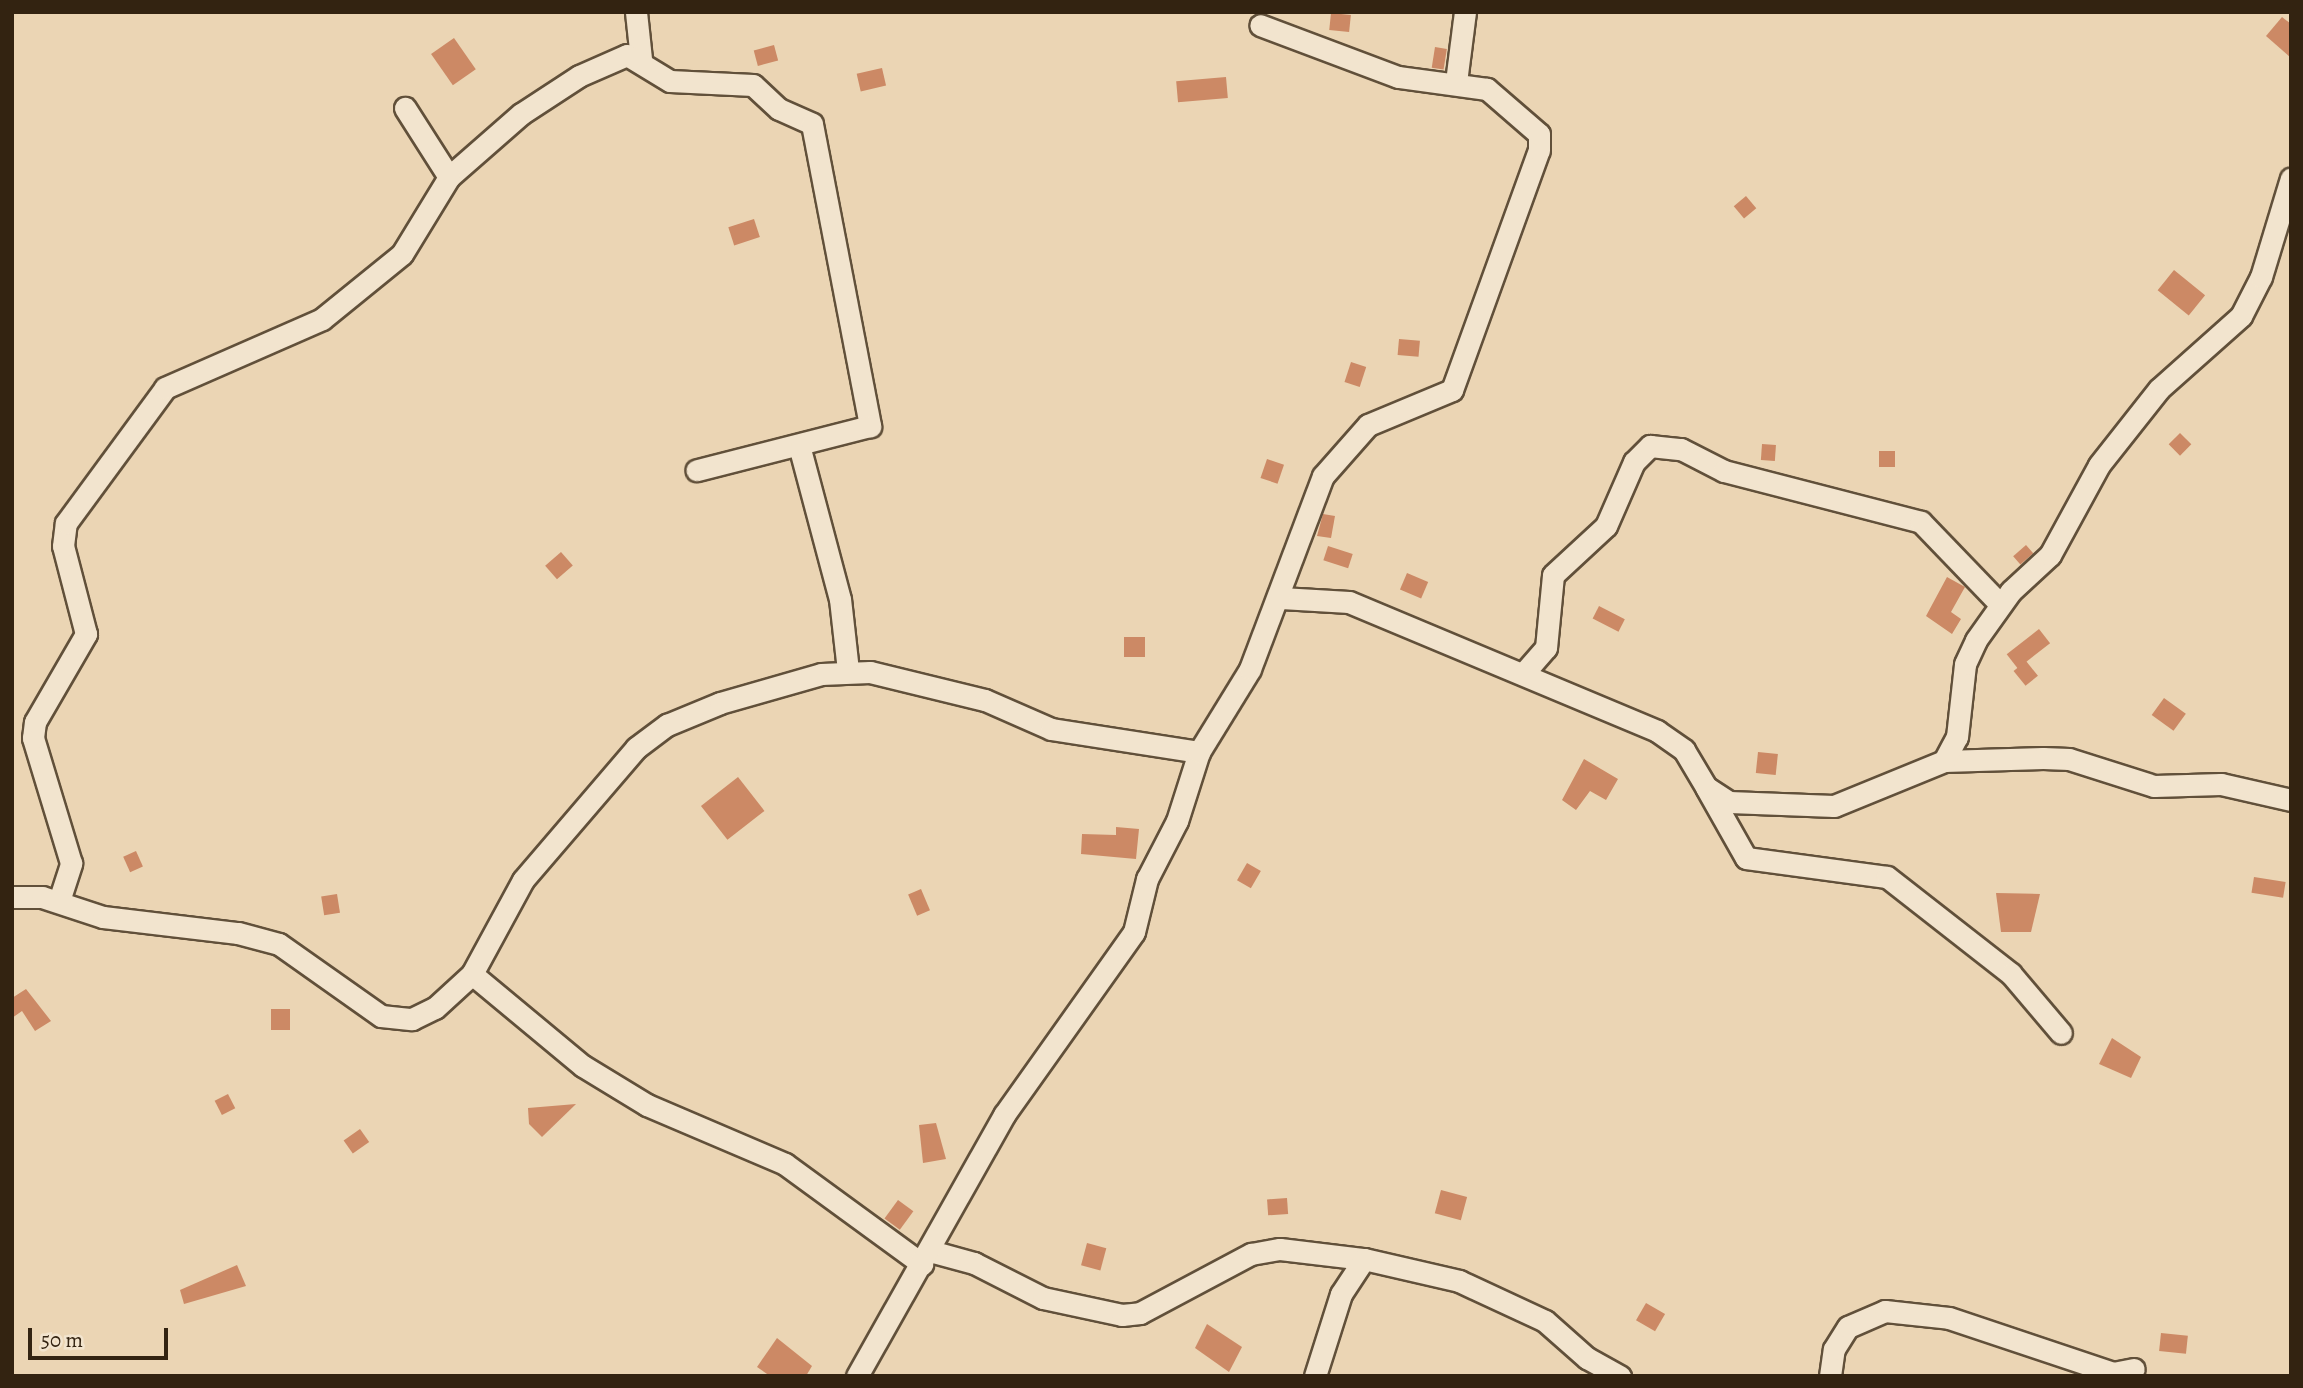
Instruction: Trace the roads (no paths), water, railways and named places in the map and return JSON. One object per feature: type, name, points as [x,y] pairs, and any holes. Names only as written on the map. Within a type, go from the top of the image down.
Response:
[{"type":"street","points":[[636,12],[641,59]]},
{"type":"street","points":[[1456,82],[1465,12]]},
{"type":"street","points":[[857,1376],[926,1258],[943,1217],[1004,1115],[1134,932],[1147,879],[1177,821],[1199,752],[1250,669],[1281,598],[1323,476],[1367,425],[1452,390],[1539,150],[1539,134],[1523,115],[1488,89],[1456,82],[1398,77],[1260,25]]},
{"type":"street","points":[[60,901],[71,863],[33,738],[34,722],[86,634],[64,546],[71,512],[110,467],[155,395],[196,370],[348,302],[402,254],[449,177],[521,114],[579,76],[627,55],[641,59],[670,81],[753,85],[779,109],[812,124],[872,415],[861,433],[698,470]]},
{"type":"street","points":[[405,108],[449,177]]},
{"type":"street","points":[[1944,761],[1957,737],[1965,664],[2000,604],[2050,555],[2099,466],[2159,389],[2241,316],[2261,277],[2291,178]]},
{"type":"street","points":[[1523,674],[1546,648],[1553,575],[1606,526],[1634,462],[1650,446],[1681,449],[1724,471],[1921,522],[2000,604]]},
{"type":"street","points":[[800,449],[840,598],[848,670]]},
{"type":"street","points":[[1281,598],[1349,602],[1657,731],[1684,750],[1746,858],[1887,877],[2011,974],[2061,1032]]},
{"type":"street","points":[[12,897],[60,901],[103,917],[279,944],[317,975],[395,1020],[435,1009],[472,974],[523,880],[636,748],[667,725],[720,704],[848,670],[942,687],[1051,729],[1199,752]]},
{"type":"street","points":[[1706,788],[1729,802],[1755,806],[1834,806],[1944,761],[2069,759],[2154,786],[2221,784],[2291,800]]},
{"type":"street","points":[[472,974],[583,1066],[648,1105],[785,1164],[926,1258],[974,1263],[1043,1298],[1122,1315],[1149,1308],[1251,1254],[1280,1249],[1364,1259],[1459,1281],[1545,1321],[1587,1358],[1620,1376]]},
{"type":"street","points":[[1315,1376],[1341,1294],[1364,1259]]},
{"type":"street","points":[[1830,1376],[1834,1349],[1848,1327],[1885,1311],[1949,1318],[2113,1373],[2134,1369]]}]
